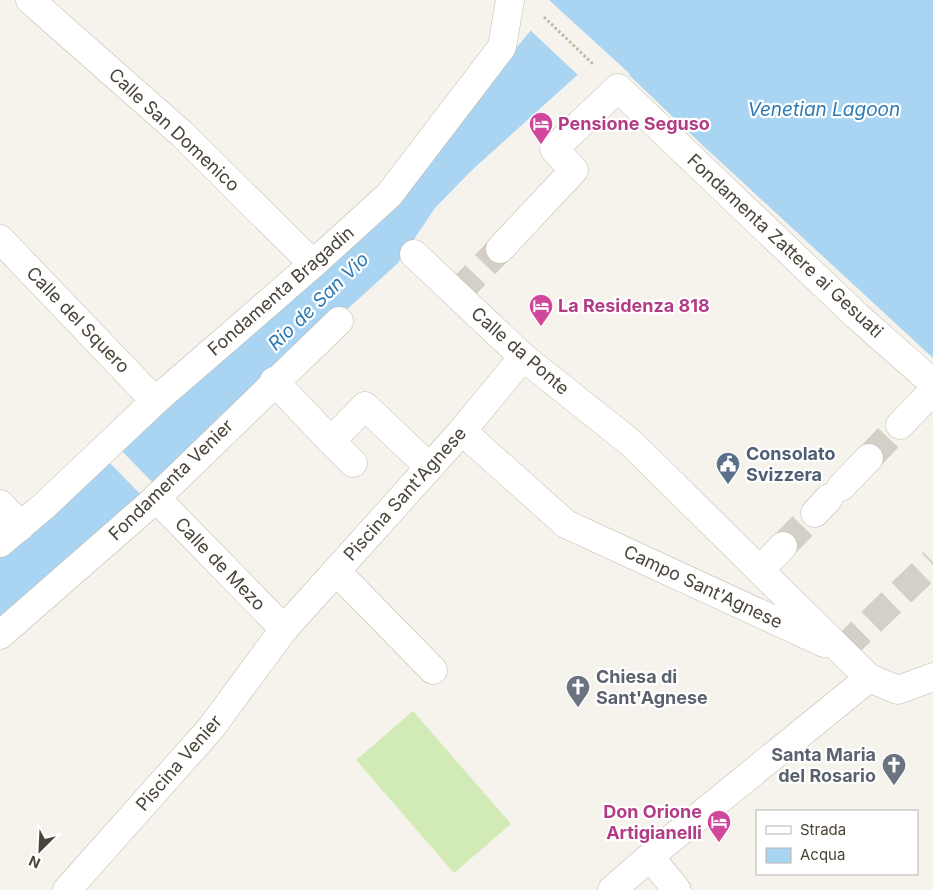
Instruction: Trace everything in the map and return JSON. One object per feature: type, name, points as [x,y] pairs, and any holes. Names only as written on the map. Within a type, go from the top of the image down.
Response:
[{"type":"street","name":"Calle San Domenico","points":[[30,0],[182,134],[313,264]]},
{"type":"street","name":"Fondamenta Bragadin","points":[[0,543],[44,506],[155,401],[313,264],[389,195],[502,47],[510,0]]},
{"type":"street","name":"Fondamenta Zattere ai Gesuati","points":[[500,249],[574,170],[554,149],[618,88],[857,316],[933,382]]},
{"type":"street","name":"Calle del Squero","points":[[0,239],[155,401]]},
{"type":"street","name":"Calle da Ponte","points":[[414,254],[524,357],[631,443]]},
{"type":"street","name":"Fondamenta Venier","points":[[0,635],[156,498],[274,381],[339,321]]},
{"type":"street","name":"Piscina Sant'Agnese","points":[[284,629],[462,431],[524,357]]},
{"type":"street","points":[[274,381],[353,463]]},
{"type":"street","points":[[900,425],[933,391]]},
{"type":"street","points":[[331,440],[365,406],[429,467]]},
{"type":"street","name":"Campo Sant'Agnese","points":[[462,431],[566,524],[841,651]]},
{"type":"street","name":"Campo Sant'Agnese","points":[[631,443],[869,678],[898,690],[933,677]]},
{"type":"street","points":[[828,499],[869,458]]},
{"type":"street","name":"Calle de Mezo","points":[[156,498],[284,629]]},
{"type":"street","points":[[0,504],[20,526]]},
{"type":"street","points":[[760,570],[783,546]]},
{"type":"street","points":[[336,570],[433,670]]},
{"type":"street","name":"Piscina Venier","points":[[67,890],[211,728],[284,629]]},
{"type":"street","points":[[612,890],[869,678]]},
{"type":"street","points":[[655,853],[677,890]]},
{"type":"path","points":[[550,24],[587,58]]},
{"type":"green space","points":[[413,711],[511,824],[454,873],[356,760]]},
{"type":"water","name":"Venetian Lagoon","points":[[549,0],[933,0],[933,358],[697,140],[604,51],[471,171],[435,208],[398,263],[0,626],[0,556],[420,163],[553,4]]},
{"type":"pier","points":[[547,0],[630,74],[628,76],[604,54],[579,76],[529,29],[550,4]]},
{"type":"pier","points":[[116,445],[159,489],[147,501],[104,457]]},
{"type":"tunnel","points":[[456,295],[500,249]]},
{"type":"tunnel","points":[[869,458],[900,425]]},
{"type":"tunnel","points":[[783,546],[815,513]]},
{"type":"tunnel","points":[[841,651],[933,562]]},
{"type":"place","name":"Pensione Seguso","points":[[541,145]]},
{"type":"place","name":"La Residenza 818","points":[[541,327]]},
{"type":"place","name":"Consolato Svizzera","points":[[728,485]]},
{"type":"place","name":"Chiesa di Sant'Agnese","points":[[578,708]]},
{"type":"place","name":"Santa Maria del Rosario","points":[[894,786]]},
{"type":"place","name":"Don Orione Artigianelli","points":[[719,843]]},
{"type":"water label","name":"Rio de San Vio","points":[[318,301]]}]
